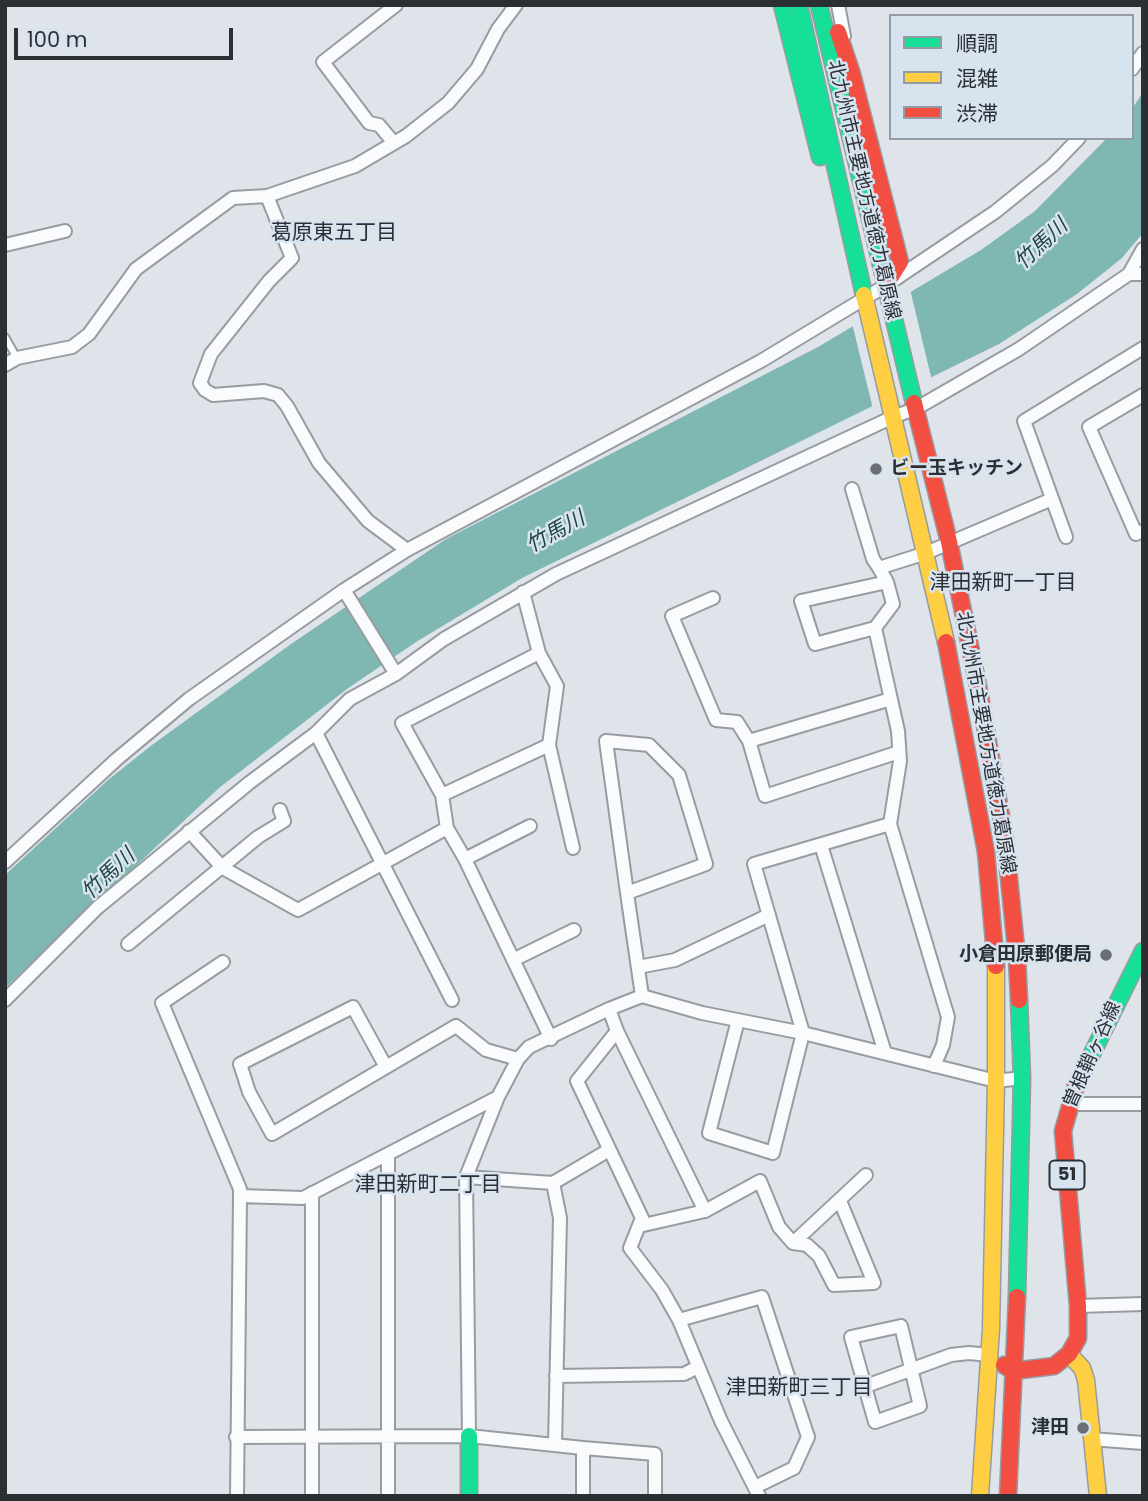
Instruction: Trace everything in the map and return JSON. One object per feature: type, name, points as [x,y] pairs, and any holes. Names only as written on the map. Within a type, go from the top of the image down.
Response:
[{"type":"main road","points":[[780,5],[848,264],[867,304]]},
{"type":"main road","name":"北九州市主要地方道徳力葛原線","points":[[799,5],[926,553],[959,703],[986,852],[996,971],[989,1355]]},
{"type":"main road","name":"北九州市主要地方道徳力葛原線","points":[[819,5],[886,292],[949,542],[1005,839],[1017,958],[1022,1078],[1013,1371]]},
{"type":"main road","points":[[829,5],[852,74],[900,262],[886,292]]},
{"type":"main road","name":"曽根鞘ヶ谷線","points":[[1069,1354],[1078,1338],[1078,1306],[1063,1131],[1069,1104],[1095,1044],[1143,951]]},
{"type":"main road","points":[[989,1355],[1013,1371],[1054,1366],[1069,1354],[1082,1368],[1086,1380],[1098,1496]]},
{"type":"main road","points":[[981,1496],[989,1355]]},
{"type":"main road","points":[[1009,1496],[1013,1371]]},
{"type":"main road","points":[[469,1436],[469,1496]]},
{"type":"street","points":[[394,143],[379,125],[369,123],[323,62],[379,10],[396,5]]},
{"type":"street","points":[[5,365],[17,358],[72,347],[89,334],[136,269],[233,198],[267,195],[355,166],[394,143],[448,103],[477,69],[498,29],[516,5]]},
{"type":"street","points":[[838,5],[852,74]]},
{"type":"street","points":[[5,862],[117,759],[189,699],[344,590],[408,550],[867,304],[995,212],[1052,166],[1077,140]]},
{"type":"street","points":[[267,195],[292,258],[211,354],[200,383],[213,395],[264,391],[278,395],[319,463],[368,520],[408,550]]},
{"type":"street","points":[[5,244],[65,231]]},
{"type":"street","points":[[5,1000],[97,908],[249,782],[316,733],[350,699],[396,674],[444,639],[556,574],[892,411],[915,403],[1019,349],[1136,274],[1143,249]]},
{"type":"street","points":[[1066,537],[1024,421],[1143,348]]},
{"type":"street","points":[[1141,400],[1089,427],[1136,534],[1143,531]]},
{"type":"street","points":[[852,489],[873,559],[887,582],[893,604],[874,628],[815,644],[801,601],[887,582]]},
{"type":"street","points":[[879,568],[926,553],[1052,499]]},
{"type":"street","points":[[344,590],[396,674]]},
{"type":"street","points":[[523,592],[540,653],[556,686],[549,745],[573,848]]},
{"type":"street","points":[[713,598],[671,616],[716,720],[737,722],[749,741],[765,796],[899,752]]},
{"type":"street","points":[[874,628],[898,731],[899,752],[890,824],[947,1017],[943,1045],[934,1066]]},
{"type":"street","points":[[540,653],[402,723],[442,794],[447,828],[465,859],[551,1039]]},
{"type":"street","points":[[749,741],[891,699]]},
{"type":"street","points":[[316,733],[452,1000]]},
{"type":"street","points":[[627,893],[706,864],[678,775],[649,745],[606,741],[607,753],[627,893],[638,967],[642,996]]},
{"type":"street","points":[[442,794],[549,745]]},
{"type":"street","points":[[128,944],[223,869],[258,837],[284,821],[280,810]]},
{"type":"street","points":[[738,1020],[709,1133],[773,1153],[803,1033],[754,864],[890,824]]},
{"type":"street","points":[[465,859],[530,826]]},
{"type":"street","points":[[189,831],[223,869],[298,910],[447,828]]},
{"type":"street","points":[[821,845],[885,1053]]},
{"type":"street","points":[[638,967],[675,960],[769,915]]},
{"type":"street","points":[[513,960],[574,930]]},
{"type":"street","points":[[223,961],[162,1003],[240,1189],[237,1496]]},
{"type":"street","points":[[469,1436],[466,1177],[498,1097],[518,1059],[529,1047],[642,996],[702,1013],[803,1033],[996,1081],[1022,1078]]},
{"type":"street","points":[[386,1067],[354,1007],[240,1065],[249,1092],[272,1134],[456,1026],[485,1050],[518,1059]]},
{"type":"street","points":[[609,1009],[617,1031],[705,1211]]},
{"type":"street","points":[[617,1031],[577,1081],[642,1218],[630,1248],[662,1290],[679,1320],[721,1421],[757,1491],[794,1468],[808,1437],[762,1297],[679,1320]]},
{"type":"street","points":[[240,1196],[303,1198],[498,1097]]},
{"type":"street","points":[[1069,1104],[1143,1104]]},
{"type":"street","points":[[466,1177],[553,1183],[609,1150]]},
{"type":"street","points":[[388,1155],[388,1496]]},
{"type":"street","points":[[793,1243],[866,1175]]},
{"type":"street","points":[[639,1226],[705,1211],[760,1181],[779,1227],[793,1243],[807,1245],[819,1256],[834,1285],[874,1283],[840,1201]]},
{"type":"street","points":[[553,1183],[560,1218],[555,1444]]},
{"type":"street","points":[[312,1193],[312,1496]]},
{"type":"street","points":[[1078,1306],[1143,1304]]},
{"type":"street","points":[[901,1326],[920,1406],[875,1422],[866,1386],[851,1337],[901,1326]]},
{"type":"street","points":[[866,1386],[951,1355],[989,1355]]},
{"type":"street","points":[[556,1376],[684,1374],[698,1367]]},
{"type":"street","points":[[236,1437],[469,1436],[654,1454],[655,1496]]},
{"type":"street","points":[[1091,1439],[1143,1443]]},
{"type":"street","points":[[583,1448],[583,1496]]},
{"type":"lane","points":[[5,337],[17,358]]},
{"type":"water","name":"竹馬川","points":[[1143,92],[1143,233],[1122,258],[1077,294],[999,344],[522,578],[416,642],[347,689],[219,788],[5,988],[5,875],[108,780],[152,745],[291,644],[446,539],[818,347],[981,250],[1035,211],[1105,140],[1134,140],[1134,106]]},
{"type":"pier","points":[[910,289],[932,381],[873,409],[852,323]]},
{"type":"traffic: fast","points":[[782,5],[820,157]]},
{"type":"traffic: fast","points":[[799,5],[864,295]]},
{"type":"traffic: fast","points":[[819,5],[914,403]]},
{"type":"traffic: fast","points":[[1076,1086],[1143,951]]},
{"type":"traffic: fast","points":[[1017,1297],[1022,1078],[1019,1000]]},
{"type":"traffic: fast","points":[[469,1436],[469,1496]]},
{"type":"traffic: slow","points":[[864,295],[946,642]]},
{"type":"traffic: slow","points":[[980,1496],[991,1329],[996,966]]},
{"type":"traffic: slow","points":[[1069,1354],[1082,1368],[1086,1380],[1098,1496]]},
{"type":"traffic: jam","points":[[838,32],[852,74],[900,262],[885,286]]},
{"type":"traffic: jam","points":[[914,403],[949,542],[979,691],[1005,839],[1019,1000]]},
{"type":"traffic: jam","points":[[946,642],[986,852],[996,966]]},
{"type":"traffic: jam","points":[[1004,1365],[1013,1371],[1054,1366],[1069,1354],[1078,1338],[1078,1306],[1063,1131],[1076,1086]]},
{"type":"traffic: jam","points":[[1008,1496],[1017,1297]]},
{"type":"place","name":"ビー玉キッチン","points":[[876,469]]},
{"type":"place","name":"小倉田原郵便局","points":[[1106,955]]},
{"type":"place","name":"津田","points":[[1083,1428]]},
{"type":"district","name":"葛原東五丁目","points":[[334,234]]},
{"type":"district","name":"津田新町一丁目","points":[[1003,584]]},
{"type":"district","name":"津田新町二丁目","points":[[428,1186]]},
{"type":"district","name":"津田新町三丁目","points":[[799,1389]]}]
